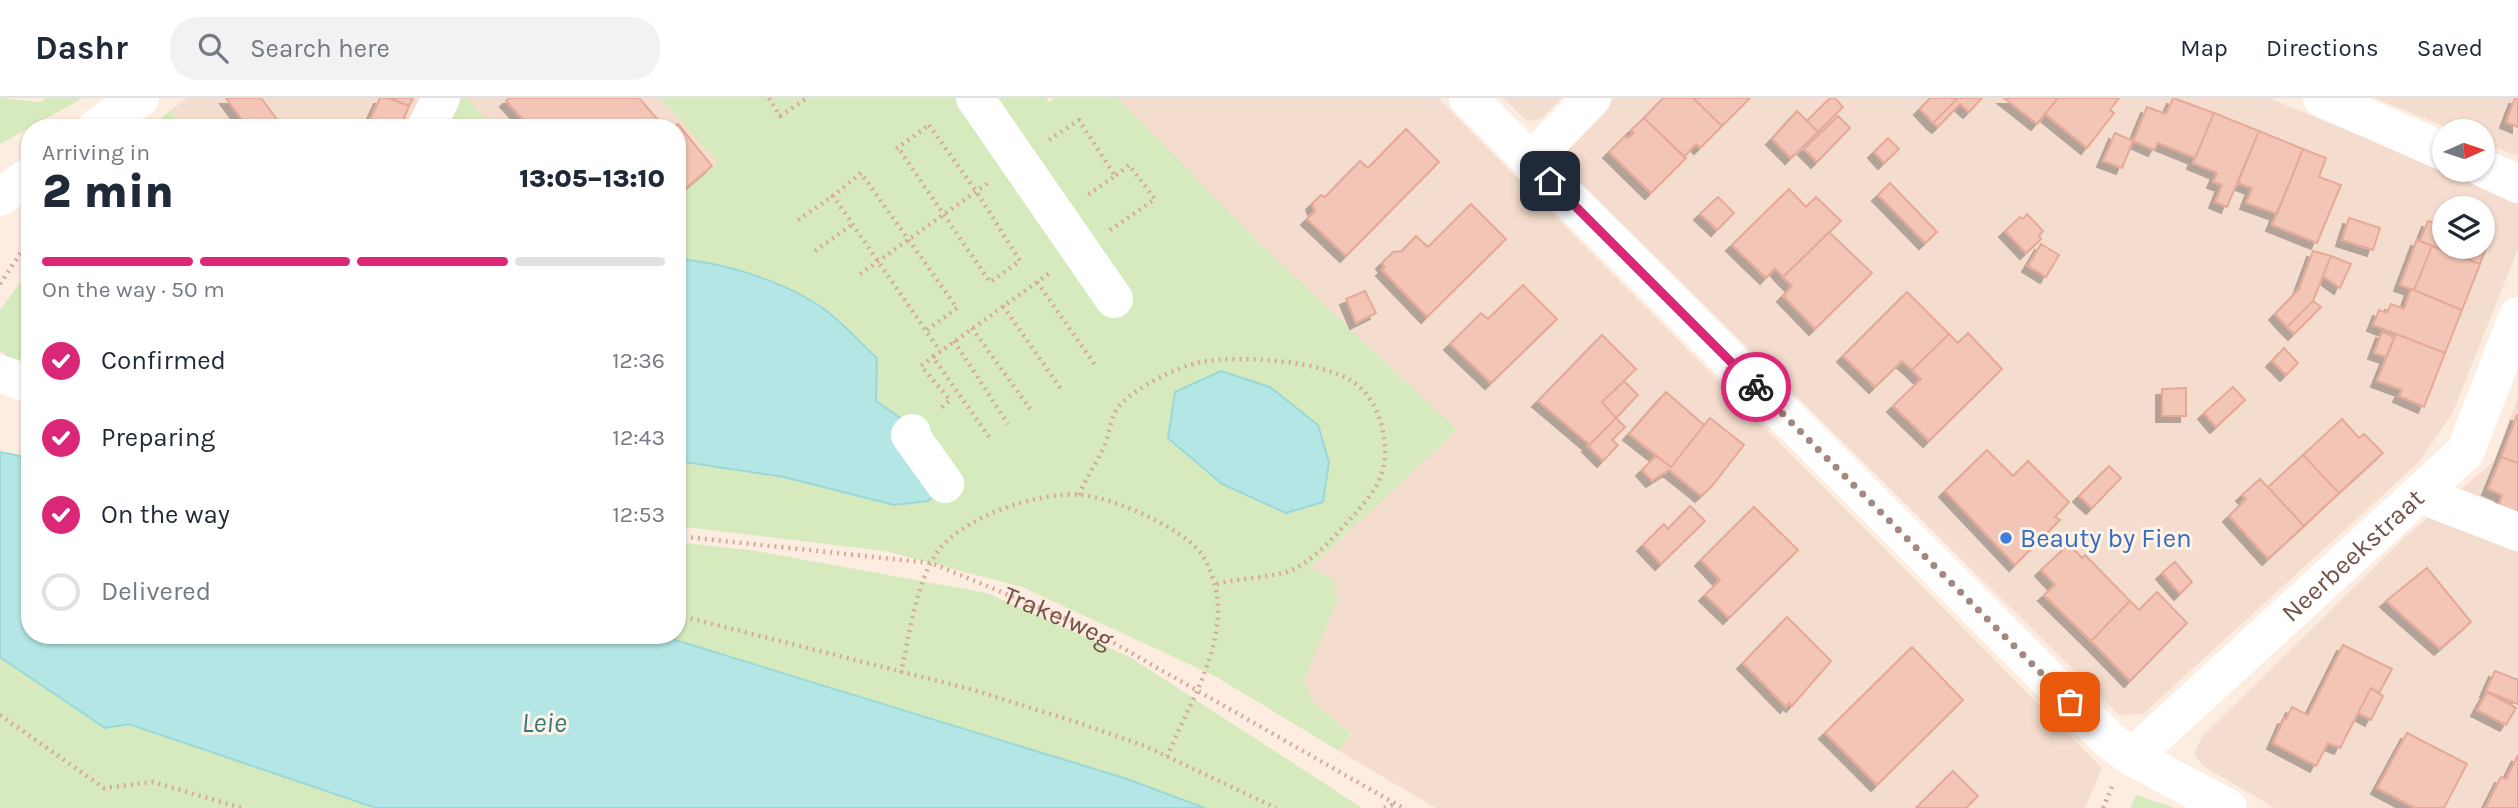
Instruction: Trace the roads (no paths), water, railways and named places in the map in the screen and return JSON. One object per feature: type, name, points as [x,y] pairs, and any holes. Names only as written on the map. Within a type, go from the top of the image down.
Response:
[{"type":"street","points":[[109,119],[140,98]]},
{"type":"street","points":[[430,119],[441,98]]},
{"type":"street","points":[[975,98],[1114,299]]},
{"type":"street","points":[[1468,98],[2109,740],[2132,757],[2228,808]]},
{"type":"street","points":[[1530,162],[1592,98]]},
{"type":"street","points":[[2322,98],[2432,146]]},
{"type":"street","points":[[2496,175],[2518,184]]},
{"type":"street","points":[[0,197],[21,182]]},
{"type":"street","name":"Neerbeekstraat","points":[[2132,757],[2465,452],[2518,316]]},
{"type":"street","points":[[0,374],[21,381]]},
{"type":"street","points":[[912,433],[909,435],[946,484]]},
{"type":"street","points":[[2420,494],[2518,532]]},
{"type":"water","points":[[686,260],[738,270],[781,285],[819,305],[834,317],[877,358],[876,401],[916,429],[949,482],[928,501],[894,505],[784,477],[686,462]]},
{"type":"water","points":[[1221,371],[1270,387],[1318,425],[1329,462],[1323,502],[1286,513],[1222,484],[1168,438],[1175,392]]},
{"type":"water","name":"Leie","points":[[0,452],[21,456],[21,644],[686,643],[1127,779],[1205,808],[376,808],[129,724],[105,728],[0,657]]},
{"type":"place","name":"Beauty by Fien","points":[[2006,538]]}]
